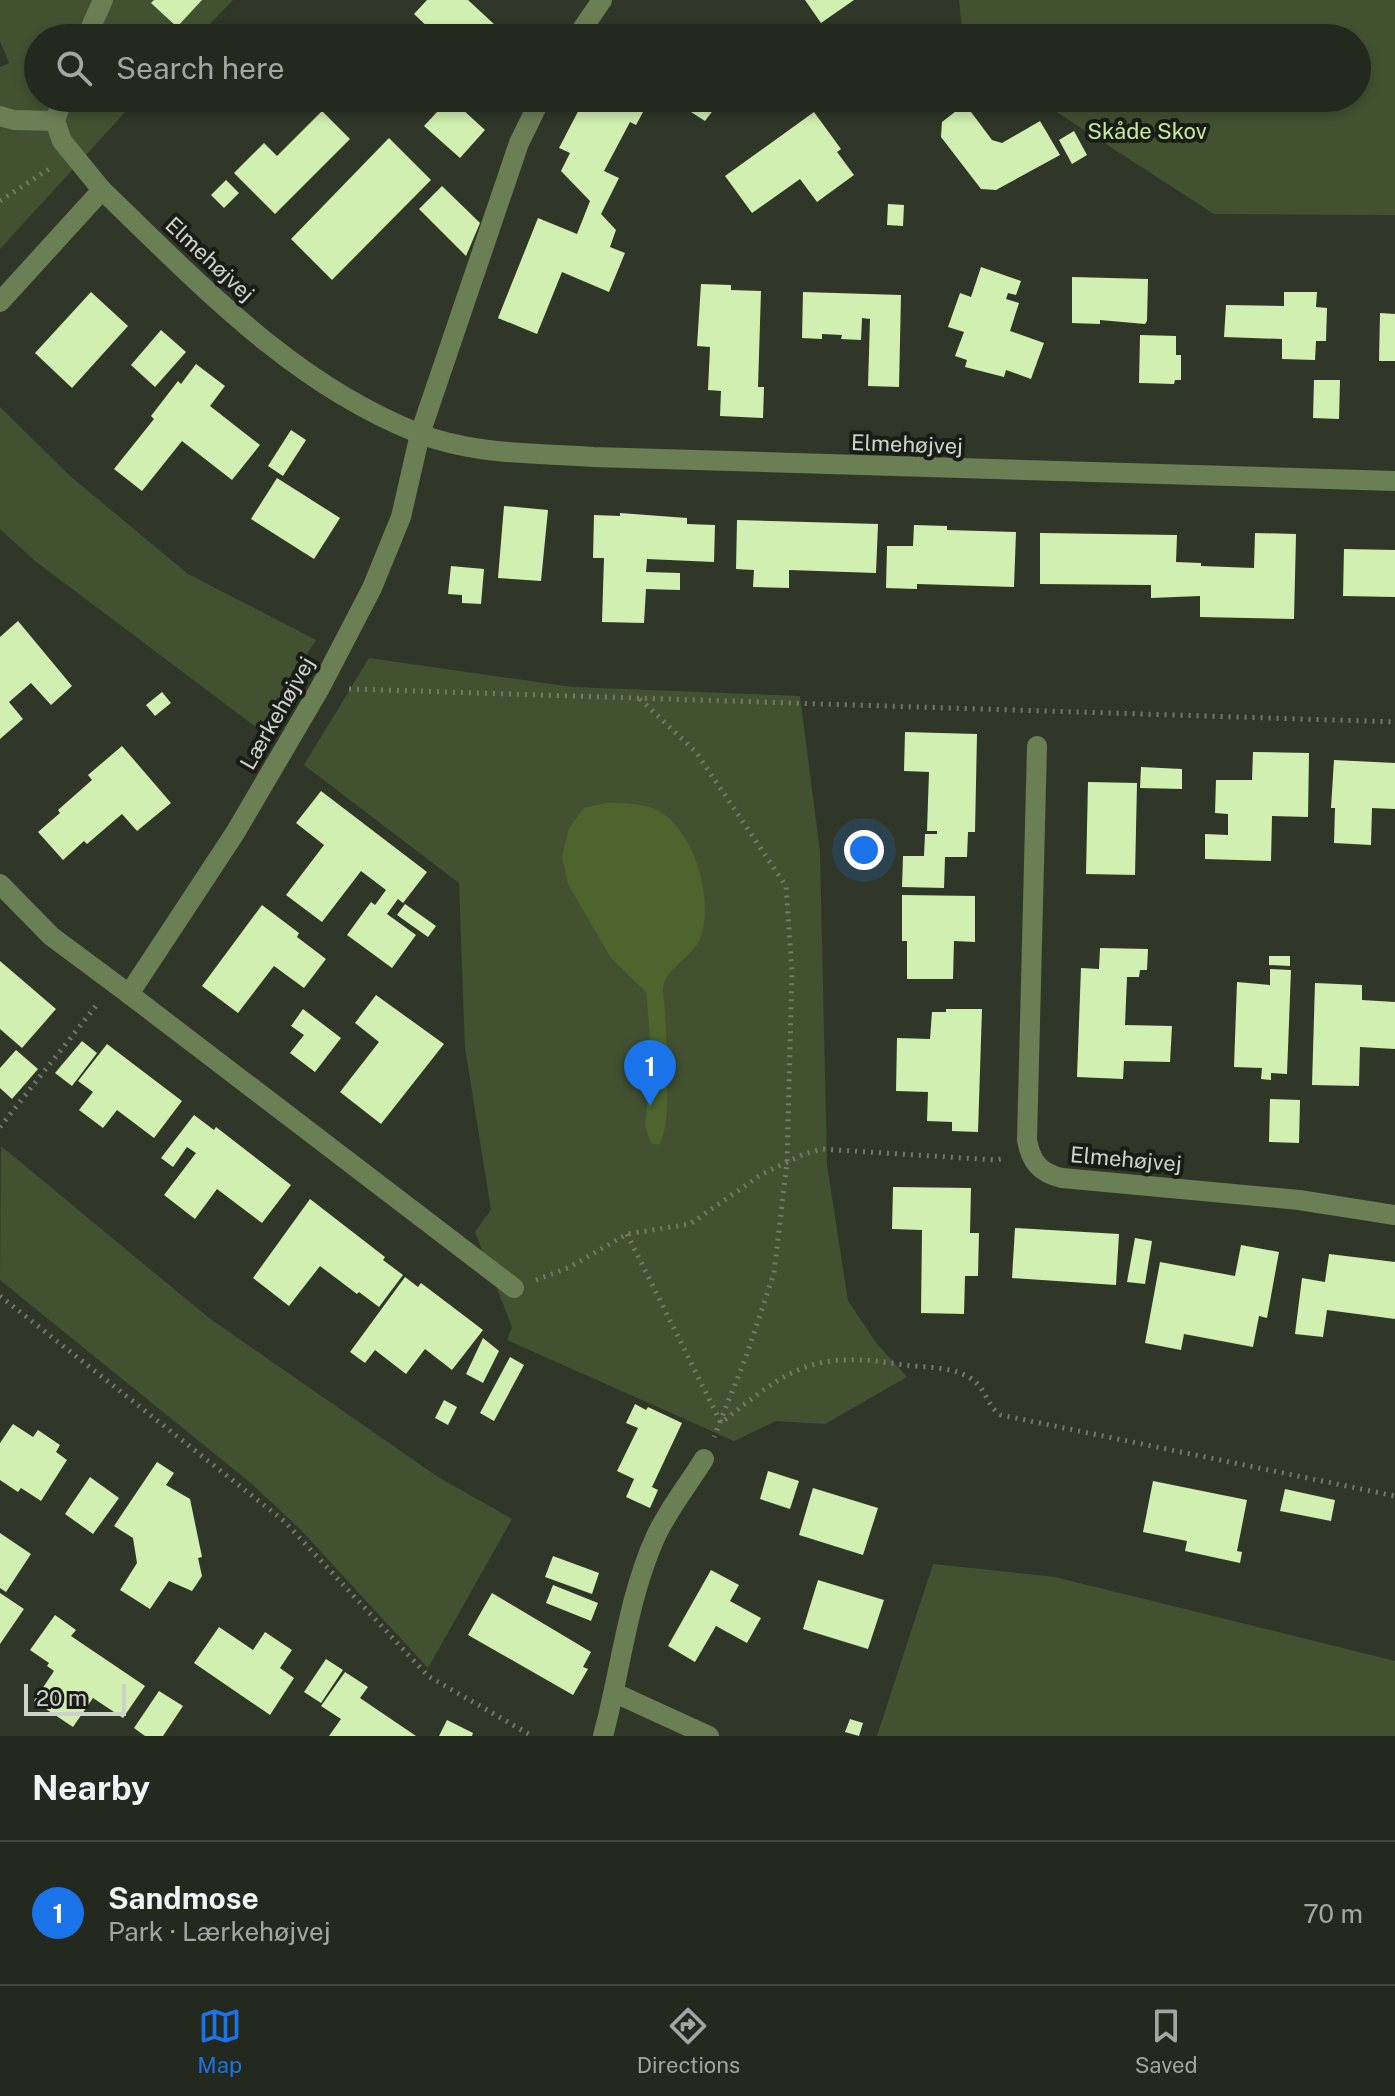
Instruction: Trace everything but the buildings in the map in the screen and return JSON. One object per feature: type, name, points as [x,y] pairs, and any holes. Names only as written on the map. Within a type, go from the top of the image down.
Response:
[{"type":"street","points":[[92,24],[103,0]]},
{"type":"street","points":[[586,24],[602,0]]},
{"type":"street","points":[[0,116],[14,120],[55,121],[58,112]]},
{"type":"street","points":[[420,434],[519,143],[534,112]]},
{"type":"street","name":"Elmehøjvej","points":[[55,121],[62,141],[102,190],[229,311],[283,357],[344,397],[420,434],[479,449],[593,457],[1395,481]]},
{"type":"street","points":[[0,302],[102,190]]},
{"type":"street","name":"Lærkehøjvej","points":[[121,988],[235,833],[320,688],[372,588],[401,517],[420,434]]},
{"type":"street","points":[[1029,1153],[1037,746]]},
{"type":"street","points":[[0,884],[51,936],[514,1288]]},
{"type":"street","name":"Elmehøjvej","points":[[1029,1153],[1047,1175],[1062,1178],[1299,1200],[1395,1215]]},
{"type":"street","points":[[603,1736],[615,1693],[631,1608],[656,1537],[704,1459]]},
{"type":"street","points":[[615,1693],[709,1736]]},
{"type":"path","points":[[0,201],[72,153]]},
{"type":"path","points":[[320,688],[1395,722]]},
{"type":"path","points":[[639,698],[696,752],[786,886],[792,971],[787,1162],[774,1273],[721,1423],[704,1459]]},
{"type":"path","points":[[0,1127],[121,988]]},
{"type":"path","points":[[570,1267],[627,1234],[690,1224],[762,1174],[821,1149],[996,1160],[1029,1153]]},
{"type":"path","points":[[627,1234],[721,1423]]},
{"type":"path","points":[[0,1296],[284,1521],[428,1676],[532,1736]]},
{"type":"path","points":[[721,1423],[790,1371],[826,1360],[869,1359],[959,1373],[982,1387],[995,1411],[1001,1415],[1395,1496]]},
{"type":"green space","points":[[0,0],[233,0],[210,24],[24,24],[24,112],[125,112],[0,249],[0,67],[9,63],[0,41]]},
{"type":"green space","name":"Skåde Skov","points":[[959,0],[1395,0],[1395,215],[1214,214],[1057,112],[1371,112],[1371,24],[962,24]]},
{"type":"green space","points":[[0,407],[70,476],[188,574],[316,640],[260,730],[35,561],[0,529]]},
{"type":"green space","points":[[369,658],[572,687],[800,696],[820,852],[827,1165],[848,1301],[877,1344],[907,1377],[825,1424],[776,1421],[734,1441],[507,1340],[512,1327],[475,1232],[491,1210],[465,1048],[459,883],[304,765]]},
{"type":"green space","points":[[1,1146],[209,1318],[438,1477],[512,1519],[428,1668],[300,1529],[252,1484],[0,1280]]},
{"type":"green space","points":[[933,1564],[1055,1577],[1395,1661],[1395,1736],[877,1736]]},
{"type":"shaded area","points":[[606,803],[643,806],[669,818],[690,848],[703,885],[704,923],[700,939],[669,974],[663,987],[667,1101],[666,1120],[659,1145],[651,1143],[645,1126],[652,1057],[646,992],[611,958],[568,884],[562,857],[569,828],[584,808]]},
{"type":"place","name":"Sandmose","points":[[650,1106]]}]
